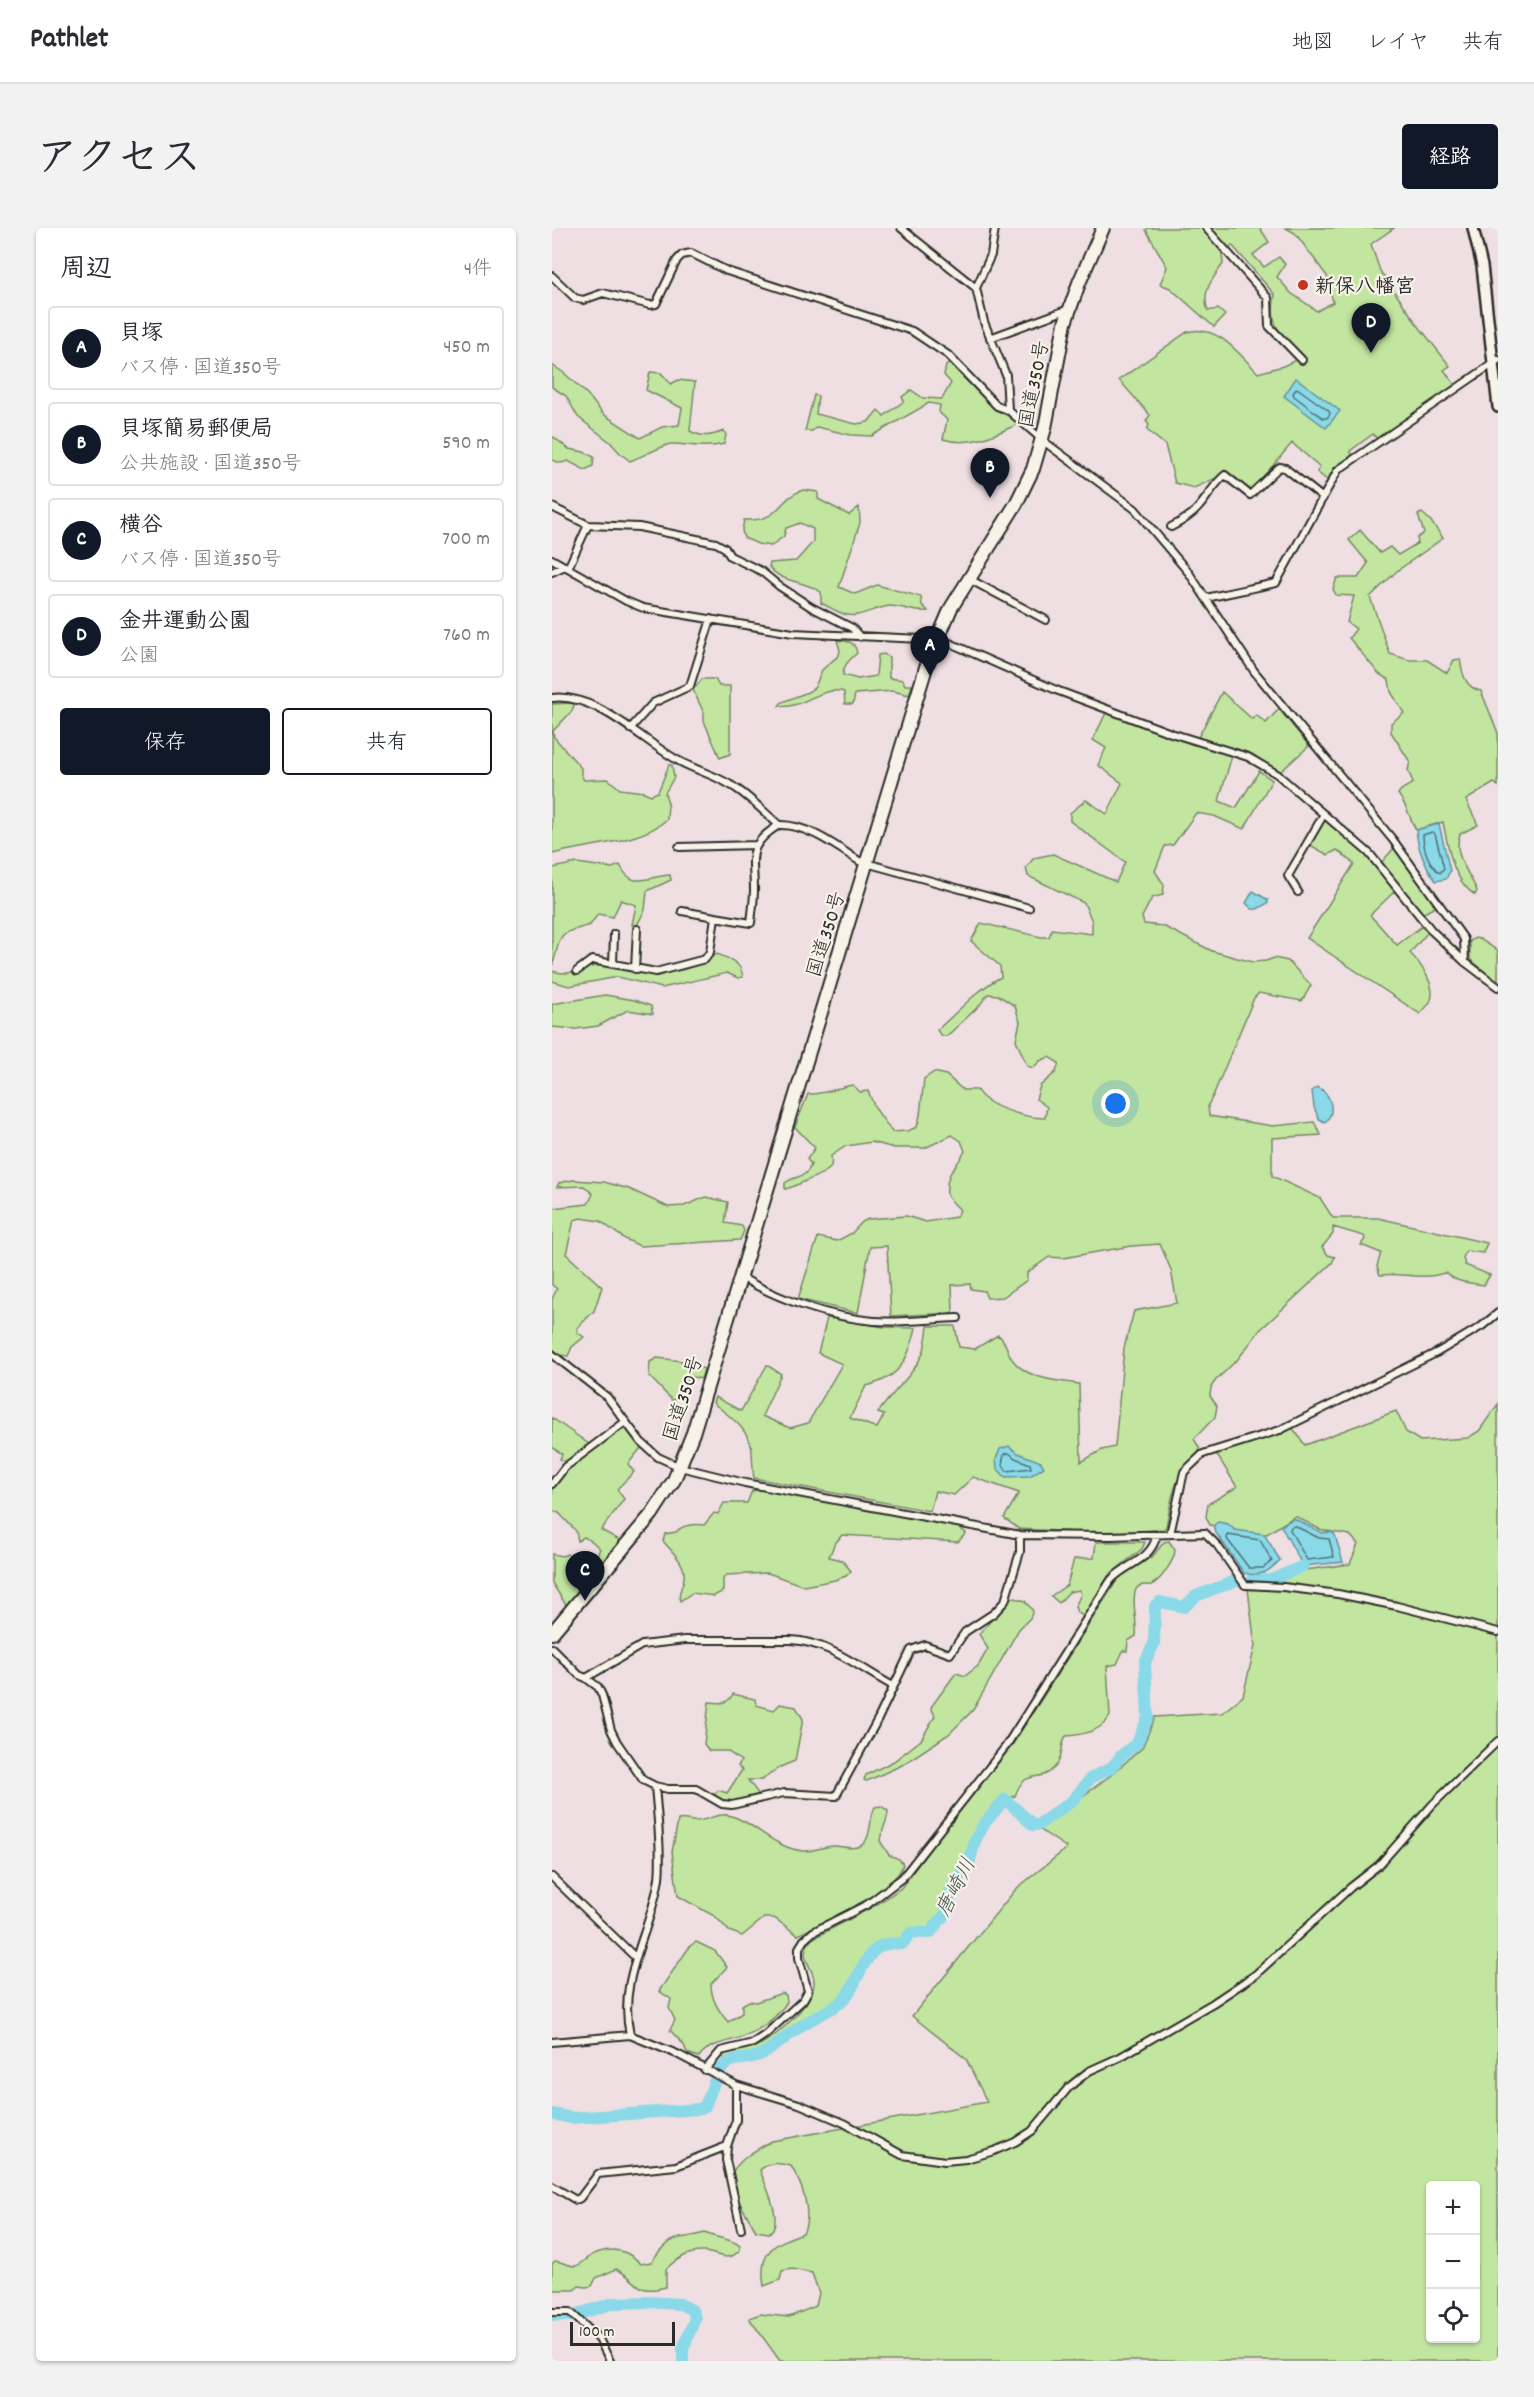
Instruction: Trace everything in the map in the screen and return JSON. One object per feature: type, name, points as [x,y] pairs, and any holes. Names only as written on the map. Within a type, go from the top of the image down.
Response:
[{"type":"highway","name":"国道350号","points":[[552,1634],[652,1514],[668,1491],[680,1467],[693,1433],[922,678],[936,638],[951,608],[1016,504],[1033,469],[1043,439],[1069,309],[1103,228]]},
{"type":"street","points":[[901,228],[976,288]]},
{"type":"street","points":[[995,228],[991,255],[976,288],[979,308],[1006,375],[1008,410]]},
{"type":"street","points":[[1206,228],[1268,298],[1269,326],[1302,360]]},
{"type":"street","points":[[1473,228],[1484,279],[1495,363],[1498,408]]},
{"type":"street","points":[[552,276],[575,298],[582,300],[603,293],[650,305],[657,304],[677,260],[682,255],[691,253],[727,271],[912,331],[948,355],[997,406],[1008,410],[1135,508],[1189,573],[1254,671],[1393,840],[1464,939],[1465,962]]},
{"type":"street","points":[[990,338],[1069,309]]},
{"type":"street","points":[[1206,598],[1276,583],[1341,467],[1495,363]]},
{"type":"street","points":[[1171,527],[1187,518],[1225,475],[1250,495],[1276,470],[1285,468],[1323,498]]},
{"type":"street","points":[[552,507],[588,525],[639,527],[716,543],[725,548],[730,556],[761,571],[779,586],[811,607],[852,628],[861,637]]},
{"type":"street","points":[[552,572],[567,567],[588,525]]},
{"type":"street","points":[[552,559],[643,608],[793,633],[936,638],[959,646],[1056,690],[1171,733],[1260,762],[1369,853],[1432,931],[1465,962],[1498,987]]},
{"type":"street","points":[[969,578],[1046,620]]},
{"type":"street","points":[[630,729],[653,703],[690,686],[711,619]]},
{"type":"street","points":[[552,698],[578,700],[599,710],[680,761],[708,772],[737,789],[779,825]]},
{"type":"street","points":[[1298,892],[1288,876],[1324,814]]},
{"type":"street","points":[[682,911],[751,923],[754,887],[752,855],[770,830],[779,825],[790,825],[813,834],[867,864],[1029,908]]},
{"type":"street","points":[[679,847],[757,845]]},
{"type":"street","points":[[578,971],[592,960],[656,972],[705,959],[710,952],[715,917]]},
{"type":"street","points":[[635,969],[637,929]]},
{"type":"street","points":[[613,964],[614,934]]},
{"type":"street","points":[[740,1277],[798,1303],[851,1317],[874,1321],[958,1318]]},
{"type":"street","points":[[1170,1534],[1184,1472],[1203,1454],[1280,1430],[1438,1352],[1482,1326],[1498,1313]]},
{"type":"street","points":[[552,1354],[607,1397],[641,1442],[658,1457],[680,1467],[745,1483],[800,1491],[1020,1535],[1205,1533],[1217,1545],[1245,1585],[1338,1594],[1498,1632]]},
{"type":"street","points":[[552,1484],[565,1467],[626,1422]]},
{"type":"street","points":[[552,1648],[579,1675],[586,1677],[598,1687],[611,1730],[643,1780],[668,1789],[696,1789],[722,1804],[732,1805],[784,1792],[836,1796],[912,1650],[925,1645],[950,1654],[965,1632],[994,1613],[1005,1600],[1020,1552],[1020,1535]]},
{"type":"street","points":[[705,2070],[721,2051],[753,2043],[765,2035],[803,2000],[808,1991],[799,1958],[799,1948],[804,1940],[813,1932],[868,1904],[902,1878],[1006,1746],[1111,1580],[1150,1552],[1157,1535]]},
{"type":"street","points":[[586,1677],[642,1645],[685,1640],[791,1640],[808,1641],[822,1646],[893,1686]]},
{"type":"street","points":[[552,2042],[630,2035],[677,2054],[736,2085],[806,2107],[844,2123],[902,2155],[945,2161],[966,2159],[994,2151],[1016,2142],[1032,2131],[1069,2087],[1089,2071],[1120,2057],[1213,2003],[1255,1975],[1351,1887],[1379,1865],[1453,1784],[1498,1741]]},
{"type":"street","points":[[630,2035],[626,2000],[635,1957],[659,1878],[655,1786]]},
{"type":"street","points":[[552,1877],[635,1957]]},
{"type":"street","points":[[736,2085],[736,2120],[727,2146],[726,2160],[741,2229]]},
{"type":"street","points":[[552,2186],[576,2200],[598,2174],[676,2166],[727,2146]]},
{"type":"street","points":[[552,2312],[573,2315],[599,2340],[610,2361]]},
{"type":"green space","points":[[1148,228],[1260,228],[1269,242],[1253,255],[1264,267],[1279,257],[1285,264],[1277,277],[1291,293],[1317,311],[1333,302],[1327,276],[1295,233],[1286,228],[1394,228],[1371,244],[1380,271],[1450,366],[1444,370],[1455,385],[1377,439],[1373,434],[1350,451],[1353,456],[1336,468],[1327,480],[1317,472],[1320,467],[1292,443],[1252,490],[1248,490],[1227,473],[1194,488],[1175,483],[1165,445],[1147,430],[1149,425],[1146,421],[1150,415],[1119,380],[1187,332],[1198,330],[1218,336],[1227,342],[1258,373],[1303,357],[1278,330],[1273,316],[1275,295],[1232,245],[1222,254],[1223,264],[1207,292],[1208,311],[1218,309],[1225,315],[1214,327],[1170,288],[1160,284],[1167,267],[1146,230]]},
{"type":"green space","points":[[949,363],[996,410],[1016,420],[1016,425],[971,441],[943,439],[947,420],[939,412],[940,405],[929,403],[872,436],[851,435],[817,427],[812,431],[805,431],[814,395],[818,396],[816,414],[856,424],[868,422],[878,410],[884,416],[904,401],[902,397],[911,390],[923,398],[942,399],[951,383],[944,375]]},
{"type":"green space","points":[[552,365],[587,394],[603,414],[640,438],[662,427],[679,425],[682,408],[646,390],[650,372],[661,373],[671,384],[678,380],[695,382],[690,431],[707,436],[724,431],[726,435],[724,444],[703,446],[671,444],[630,461],[578,417],[566,396],[552,387]]},
{"type":"green space","points":[[552,436],[569,449],[594,457],[593,466],[585,470],[568,461],[561,463],[552,460]]},
{"type":"green space","points":[[803,490],[818,492],[818,499],[849,515],[859,507],[860,523],[839,587],[855,594],[877,585],[921,597],[922,605],[928,611],[890,606],[852,616],[848,615],[821,603],[821,592],[815,588],[787,579],[769,567],[770,563],[796,561],[813,542],[813,529],[800,523],[786,528],[784,536],[771,546],[744,538],[742,531],[744,520],[756,520],[772,514],[794,494]]},
{"type":"green space","points":[[1422,513],[1443,538],[1397,571],[1370,597],[1390,654],[1409,660],[1427,660],[1447,673],[1454,660],[1460,659],[1465,679],[1471,687],[1481,691],[1498,733],[1498,786],[1494,783],[1466,800],[1478,825],[1460,834],[1458,842],[1460,857],[1477,891],[1475,895],[1467,889],[1456,872],[1443,822],[1416,830],[1398,794],[1413,783],[1408,770],[1410,762],[1391,732],[1391,723],[1404,713],[1391,692],[1389,680],[1379,674],[1349,638],[1356,629],[1347,622],[1354,596],[1336,595],[1333,589],[1337,578],[1358,578],[1368,563],[1349,540],[1360,530],[1380,553],[1390,547],[1398,555],[1418,543],[1417,538],[1424,533],[1418,515]]},
{"type":"green space","points":[[837,640],[853,644],[857,653],[845,666],[843,675],[858,679],[876,676],[878,655],[884,654],[889,658],[889,678],[903,680],[905,685],[912,685],[909,695],[893,691],[855,694],[853,704],[845,704],[844,692],[836,691],[820,694],[795,705],[779,706],[782,702],[815,687],[822,670],[839,655]]},
{"type":"green space","points":[[702,679],[715,679],[719,686],[730,686],[730,754],[720,758],[693,690]]},
{"type":"green space","points":[[1222,692],[1252,719],[1256,715],[1266,723],[1279,709],[1309,746],[1280,772],[1252,754],[1234,748],[1219,801],[1236,808],[1259,771],[1272,780],[1244,829],[1214,816],[1196,813],[1173,845],[1165,846],[1155,871],[1164,885],[1163,895],[1152,898],[1142,917],[1144,924],[1163,926],[1212,951],[1252,962],[1274,958],[1288,961],[1311,985],[1302,1001],[1259,993],[1254,998],[1208,1105],[1209,1116],[1273,1126],[1314,1122],[1321,1135],[1272,1138],[1272,1176],[1320,1198],[1333,1218],[1378,1218],[1487,1243],[1483,1253],[1466,1251],[1463,1258],[1465,1265],[1490,1275],[1484,1285],[1459,1281],[1447,1273],[1428,1276],[1380,1275],[1377,1266],[1381,1253],[1361,1245],[1365,1239],[1364,1236],[1333,1227],[1333,1234],[1322,1247],[1328,1255],[1335,1257],[1332,1263],[1260,1330],[1238,1359],[1211,1387],[1210,1396],[1217,1406],[1215,1417],[1194,1439],[1199,1447],[1199,1453],[1179,1477],[1172,1496],[1166,1527],[1160,1531],[1079,1532],[1019,1529],[1004,1518],[1019,1493],[973,1477],[954,1495],[935,1491],[930,1511],[754,1478],[752,1448],[748,1438],[735,1421],[713,1403],[715,1397],[741,1411],[767,1365],[781,1374],[762,1416],[790,1428],[808,1423],[842,1364],[818,1353],[827,1318],[884,1327],[916,1328],[910,1349],[901,1366],[887,1378],[866,1386],[850,1418],[877,1428],[884,1415],[878,1413],[910,1375],[924,1350],[928,1326],[955,1326],[959,1347],[975,1349],[998,1335],[1012,1359],[1026,1371],[1043,1378],[1079,1384],[1081,1462],[1102,1450],[1115,1447],[1124,1348],[1134,1311],[1177,1303],[1171,1270],[1160,1244],[1131,1246],[1063,1258],[1049,1257],[1027,1273],[1027,1280],[1003,1297],[987,1298],[984,1291],[971,1289],[970,1284],[952,1285],[953,1313],[891,1316],[887,1246],[870,1247],[858,1313],[798,1299],[818,1237],[837,1241],[852,1233],[868,1219],[906,1216],[926,1222],[956,1217],[960,1210],[947,1196],[947,1187],[949,1176],[965,1151],[961,1141],[952,1135],[925,1148],[894,1148],[872,1142],[846,1146],[831,1156],[831,1166],[825,1172],[785,1189],[785,1183],[807,1172],[811,1164],[807,1159],[815,1148],[795,1127],[808,1094],[853,1085],[860,1092],[868,1091],[875,1108],[892,1132],[907,1131],[917,1127],[924,1079],[934,1072],[946,1075],[963,1090],[977,1090],[989,1102],[997,1106],[1018,1114],[1045,1118],[1047,1107],[1036,1099],[1040,1086],[1056,1072],[1059,1063],[1049,1057],[1040,1061],[1033,1068],[1027,1066],[1016,1040],[1020,1022],[1015,1006],[998,995],[988,994],[979,1006],[947,1036],[941,1036],[937,1030],[975,995],[1001,977],[1000,966],[971,941],[981,923],[1041,937],[1049,937],[1052,929],[1092,934],[1092,921],[1084,903],[1028,876],[1026,868],[1034,858],[1053,854],[1116,882],[1125,862],[1070,821],[1070,813],[1086,800],[1107,814],[1122,783],[1098,765],[1106,748],[1093,740],[1106,713],[1194,745]]},
{"type":"green space","points":[[571,703],[574,705],[572,711],[553,731],[554,737],[581,768],[584,780],[608,779],[620,789],[651,795],[658,792],[669,765],[672,765],[674,777],[665,793],[668,803],[667,819],[656,827],[629,838],[552,854],[552,704]]},
{"type":"green space","points":[[1324,820],[1368,856],[1395,891],[1370,915],[1397,945],[1421,927],[1428,932],[1410,953],[1423,969],[1432,989],[1430,1002],[1420,1014],[1307,938],[1354,864],[1337,850],[1328,855],[1310,845]]},
{"type":"green space","points":[[1394,848],[1437,906],[1422,914],[1381,863]]},
{"type":"green space","points":[[577,863],[612,868],[620,865],[630,878],[635,880],[670,875],[671,880],[647,891],[645,910],[637,925],[632,925],[636,905],[621,900],[613,917],[598,914],[590,925],[565,933],[559,941],[552,967],[552,868]]},
{"type":"green space","points":[[1475,938],[1498,951],[1498,983],[1470,959],[1470,941]]},
{"type":"green space","points":[[717,954],[737,964],[743,977],[738,978],[727,973],[662,988],[618,977],[569,986],[552,981],[552,971],[570,973],[600,966],[636,972],[672,972],[695,966]]},
{"type":"green space","points":[[605,995],[634,1000],[651,1006],[653,1014],[628,1010],[598,1026],[576,1029],[552,1027],[552,1004]]},
{"type":"green space","points":[[573,1180],[604,1182],[629,1189],[668,1207],[684,1206],[706,1197],[728,1202],[725,1223],[742,1226],[744,1231],[740,1240],[640,1246],[625,1239],[600,1221],[581,1218],[574,1220],[566,1254],[602,1287],[594,1311],[577,1328],[578,1333],[584,1337],[572,1347],[568,1356],[561,1355],[552,1349],[552,1299],[557,1289],[552,1285],[552,1208],[588,1204],[593,1194],[584,1186],[557,1187],[559,1183]]},
{"type":"green space","points":[[657,1358],[682,1361],[704,1369],[701,1379],[690,1376],[673,1401],[649,1376],[650,1362]]},
{"type":"green space","points":[[1498,1404],[1498,2361],[780,2361],[749,2318],[760,2314],[789,2317],[816,2306],[819,2293],[812,2273],[792,2269],[782,2271],[780,2280],[764,2286],[763,2264],[770,2250],[803,2233],[807,2217],[805,2199],[791,2166],[775,2164],[764,2167],[760,2170],[775,2213],[775,2221],[769,2233],[756,2231],[738,2200],[733,2171],[745,2157],[772,2141],[987,2102],[966,2059],[912,2016],[1016,1889],[1067,1848],[1039,1829],[1111,1775],[1142,1748],[1155,1717],[1222,1713],[1243,1696],[1255,1646],[1248,1589],[1305,1570],[1350,1564],[1358,1544],[1350,1535],[1321,1530],[1295,1516],[1267,1534],[1246,1534],[1210,1525],[1206,1517],[1208,1504],[1237,1487],[1215,1452],[1292,1427],[1305,1445],[1396,1411],[1406,1432],[1420,1441],[1468,1438],[1479,1431]]},
{"type":"green space","points":[[552,1418],[589,1444],[567,1463],[560,1459],[562,1454],[552,1447]]},
{"type":"green space","points":[[625,1427],[641,1448],[628,1464],[634,1472],[617,1489],[624,1499],[601,1530],[621,1541],[599,1568],[595,1566],[594,1560],[600,1549],[584,1537],[578,1541],[576,1531],[559,1513],[552,1511],[553,1487],[575,1462]]},
{"type":"green space","points":[[766,1489],[958,1527],[966,1533],[958,1542],[842,1535],[834,1545],[829,1557],[842,1560],[851,1571],[846,1576],[804,1586],[768,1573],[726,1575],[723,1579],[723,1591],[714,1596],[692,1593],[680,1601],[683,1567],[663,1541],[665,1534],[676,1532],[689,1525],[704,1525],[714,1513],[718,1514],[724,1503],[747,1503],[752,1491]]},
{"type":"green space","points":[[1169,1541],[1175,1550],[1167,1569],[1155,1583],[1140,1586],[1135,1592],[1136,1636],[1128,1641],[1127,1651],[1123,1651],[1117,1664],[1107,1666],[1110,1716],[1107,1721],[1097,1729],[1079,1735],[1066,1736],[1060,1759],[1055,1767],[1044,1775],[1023,1781],[1015,1796],[1004,1798],[984,1820],[974,1838],[969,1855],[950,1886],[944,1909],[929,1930],[911,1930],[902,1942],[887,1943],[877,1947],[863,1963],[847,1993],[831,2008],[807,2020],[757,2052],[736,2059],[724,2060],[725,2054],[753,2047],[768,2040],[802,2008],[813,1989],[814,1981],[805,1956],[807,1945],[812,1939],[876,1905],[901,1888],[1011,1747],[1119,1577],[1153,1556],[1164,1542]]},
{"type":"green space","points":[[1096,1542],[1145,1542],[1142,1549],[1109,1575],[1088,1612],[1083,1616],[1077,1612],[1075,1607],[1081,1594],[1079,1590],[1069,1592],[1059,1603],[1051,1596],[1067,1585],[1074,1559],[1094,1558]]},
{"type":"green space","points":[[552,1554],[562,1556],[567,1554],[581,1565],[577,1574],[587,1581],[566,1605],[552,1583]]},
{"type":"green space","points":[[1012,1597],[1025,1601],[1033,1611],[1030,1618],[1019,1629],[973,1710],[949,1734],[902,1765],[867,1781],[864,1780],[866,1775],[894,1761],[921,1740],[935,1716],[931,1707],[956,1673],[965,1676],[978,1666],[988,1649],[979,1634]]},
{"type":"green space","points":[[733,1694],[755,1699],[756,1705],[774,1710],[780,1704],[796,1707],[803,1719],[795,1761],[780,1767],[762,1780],[748,1780],[759,1795],[742,1800],[725,1801],[713,1796],[718,1790],[727,1793],[742,1770],[738,1766],[741,1761],[727,1751],[709,1751],[704,1744],[709,1702],[726,1702]]},
{"type":"green space","points":[[881,1806],[888,1811],[880,1841],[889,1855],[899,1859],[903,1864],[898,1874],[888,1885],[858,1905],[798,1935],[774,1918],[764,1918],[742,1936],[729,1931],[716,1917],[678,1896],[672,1852],[678,1820],[700,1821],[728,1815],[792,1849],[807,1851],[830,1846],[854,1848],[865,1842],[875,1807]]},
{"type":"green space","points":[[696,1942],[715,1951],[727,1967],[711,1984],[716,2004],[728,2022],[742,2013],[742,2005],[749,2001],[756,2002],[782,1993],[786,1995],[787,2002],[762,2027],[742,2037],[712,2046],[699,2057],[687,2053],[684,2045],[670,2030],[675,2020],[669,2008],[671,1999],[659,1991],[690,1946]]},
{"type":"green space","points":[[705,2233],[732,2241],[740,2246],[740,2250],[728,2257],[705,2252],[684,2256],[666,2269],[666,2287],[643,2288],[616,2269],[596,2278],[592,2286],[579,2286],[574,2290],[552,2290],[552,2264],[555,2261],[577,2266],[594,2254],[614,2250],[631,2255],[641,2264],[651,2262],[665,2246],[675,2239]]},
{"type":"water","points":[[1296,378],[1340,411],[1326,428],[1284,396]]},
{"type":"water","points":[[1439,824],[1450,871],[1446,879],[1436,881],[1422,857],[1416,830]]},
{"type":"water","points":[[1253,891],[1268,900],[1268,903],[1252,909],[1246,903]]},
{"type":"water","points":[[1317,1087],[1325,1093],[1330,1103],[1331,1113],[1325,1122],[1319,1119],[1314,1107],[1312,1091]]},
{"type":"water","points":[[1009,1446],[1018,1453],[1041,1462],[1044,1467],[1030,1476],[1005,1477],[997,1468],[996,1459],[1000,1449]]},
{"type":"water","points":[[1292,1519],[1322,1533],[1331,1532],[1335,1535],[1343,1562],[1303,1566],[1281,1526]]},
{"type":"water","points":[[1218,1522],[1228,1524],[1235,1530],[1264,1534],[1280,1560],[1260,1574],[1244,1573],[1214,1530],[1214,1525]]},
{"type":"waterway","name":"唐崎川","points":[[1251,1581],[1271,1580],[1303,1566]]},
{"type":"waterway","name":"唐崎川","points":[[1038,1825],[1072,1801],[1091,1778],[1111,1768],[1137,1743],[1148,1717],[1145,1662],[1154,1644],[1155,1606],[1160,1602],[1184,1607],[1196,1596],[1235,1581]]},
{"type":"waterway","name":"唐崎川","points":[[718,2073],[728,2063],[762,2054],[804,2024],[840,2003],[870,1955],[878,1948],[888,1944],[902,1944],[913,1932],[930,1933],[946,1913],[952,1887],[970,1860],[975,1841],[984,1824],[1005,1799],[1033,1825]]},
{"type":"waterway","name":"唐崎川","points":[[552,2114],[572,2118],[700,2109],[705,2106],[716,2078]]},
{"type":"waterway","points":[[552,2315],[572,2316],[614,2303],[680,2304],[692,2310],[695,2318],[683,2349],[683,2361]]},
{"type":"place","name":"新保八幡宮","points":[[1303,285]]},
{"type":"place","name":"金井運動公園","points":[[1371,353]]},
{"type":"place","name":"貝塚簡易郵便局","points":[[990,498]]},
{"type":"place","name":"貝塚","points":[[930,676]]},
{"type":"place","name":"横谷","points":[[585,1601]]}]
